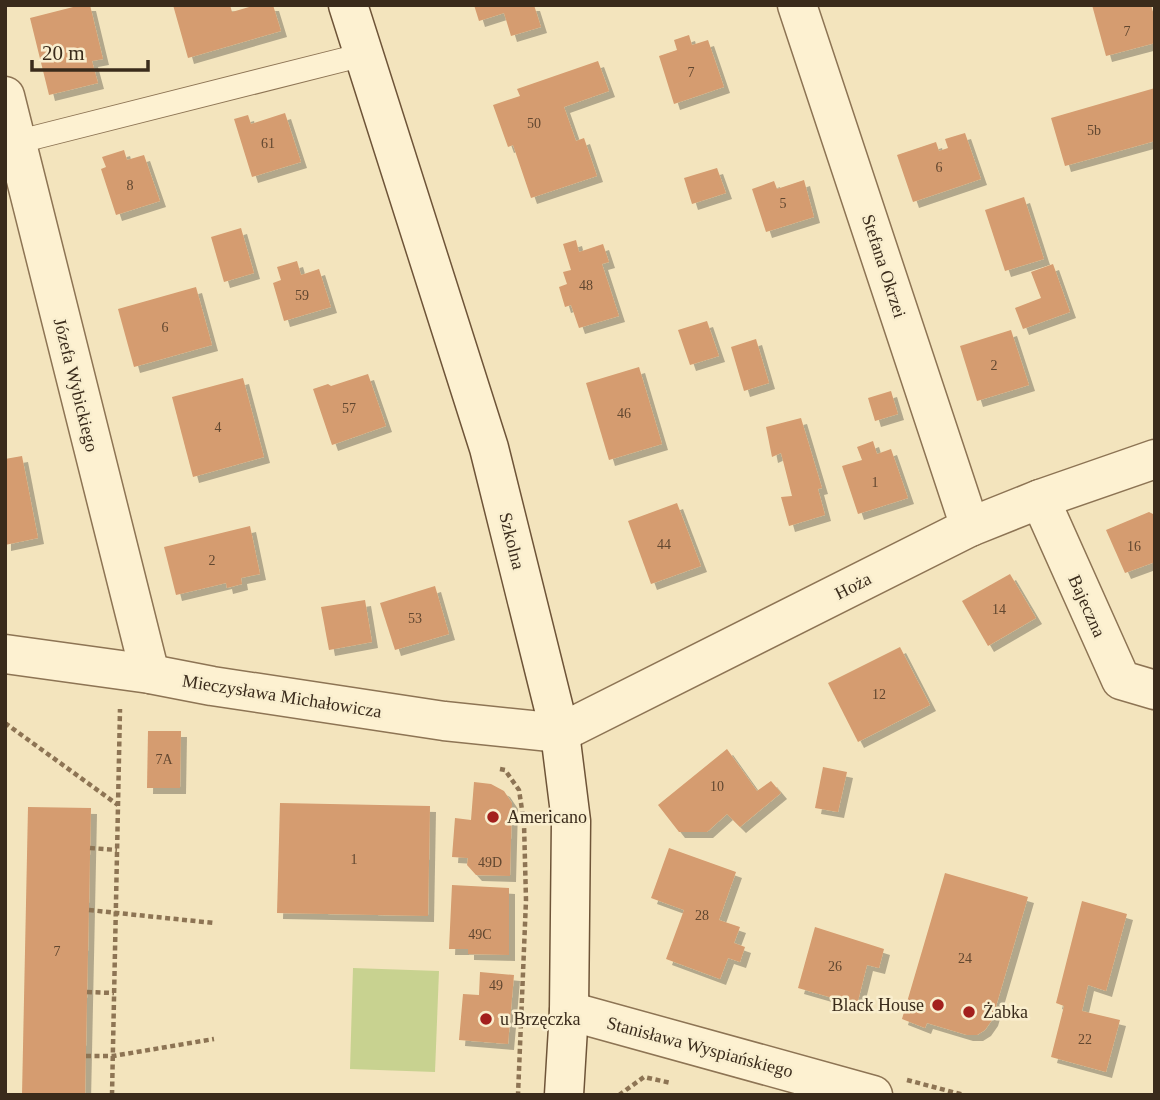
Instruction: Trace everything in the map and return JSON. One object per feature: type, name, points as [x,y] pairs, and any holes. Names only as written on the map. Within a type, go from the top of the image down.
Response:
[{"type":"street","name":"Szkolna","points":[[348,5],[489,448],[559,733],[571,821],[569,1011],[564,1095]]},
{"type":"street","name":"Stefana Okrzei","points":[[797,5],[970,527]]},
{"type":"street","name":"Józefa Wybickiego","points":[[5,96],[150,674]]},
{"type":"street","name":"Hoża","points":[[559,733],[970,527],[1040,499],[1155,459]]},
{"type":"street","name":"Bajeczna","points":[[1040,499],[1121,680],[1155,690]]},
{"type":"street","name":"Mieczysława Michałowicza","points":[[5,654],[150,674],[431,719],[559,733]]},
{"type":"street","name":"Stanisława Wyspiańskiego","points":[[569,1011],[873,1095]]},
{"type":"lane","points":[[17,142],[362,55]]},
{"type":"path","points":[[107,706],[133,710]]},
{"type":"path","points":[[112,1095],[120,708]]},
{"type":"path","points":[[5,723],[118,805]]},
{"type":"path","points":[[493,766],[505,770],[519,789],[524,823],[526,900],[518,1095]]},
{"type":"path","points":[[90,848],[117,850]]},
{"type":"path","points":[[89,910],[214,923]]},
{"type":"path","points":[[87,992],[114,993]]},
{"type":"path","points":[[86,1056],[113,1056],[214,1039]]},
{"type":"path","points":[[619,1095],[644,1077]]},
{"type":"green space","points":[[353,968],[439,971],[435,1072],[350,1069]]},
{"type":"building","points":[[90,5],[103,59],[92,61],[98,83],[49,95],[30,18]]},
{"type":"building","points":[[173,5],[230,5],[232,12],[256,5],[273,5],[281,31],[188,58]]},
{"type":"building","points":[[474,5],[534,5],[541,27],[511,36],[504,13],[479,21]]},
{"type":"building","points":[[1092,5],[1151,5],[1155,19],[1155,43],[1106,56]]},
{"type":"building","points":[[689,35],[692,45],[708,40],[724,87],[674,104],[659,56],[677,50],[674,40]]},
{"type":"building","points":[[598,61],[609,91],[564,107],[576,141],[584,138],[597,176],[531,198],[513,145],[508,147],[493,105],[520,96],[517,89]]},
{"type":"building","points":[[1155,88],[1155,141],[1065,166],[1051,118]]},
{"type":"building","points":[[285,113],[301,162],[252,177],[234,119],[248,115],[251,124]]},
{"type":"building","points":[[965,133],[981,179],[913,202],[897,155],[936,142],[939,151],[948,148],[945,139]]},
{"type":"building","points":[[124,150],[127,160],[144,155],[160,201],[116,215],[101,169],[106,167],[102,157]]},
{"type":"building","points":[[717,168],[726,193],[692,204],[684,178]]},
{"type":"building","points":[[804,180],[814,217],[766,232],[752,189],[774,181],[777,189]]},
{"type":"building","points":[[1024,197],[1044,259],[1005,271],[985,210]]},
{"type":"building","points":[[241,228],[254,273],[224,282],[211,237]]},
{"type":"building","points":[[576,240],[579,252],[603,244],[609,262],[602,264],[619,316],[579,328],[571,305],[565,307],[559,287],[567,284],[563,272],[571,270],[563,244]]},
{"type":"building","points":[[297,261],[301,275],[319,269],[331,307],[284,321],[273,283],[281,280],[277,267]]},
{"type":"building","points":[[1053,264],[1070,312],[1023,329],[1015,308],[1041,298],[1031,272]]},
{"type":"building","points":[[196,287],[212,345],[134,367],[118,309]]},
{"type":"building","points":[[707,321],[719,356],[690,365],[678,330]]},
{"type":"building","points":[[1011,330],[1029,385],[977,401],[960,346]]},
{"type":"building","points":[[756,339],[769,383],[744,391],[731,347]]},
{"type":"building","points":[[639,367],[662,444],[609,460],[586,383]]},
{"type":"building","points":[[368,374],[386,426],[332,445],[313,389]]},
{"type":"building","points":[[243,378],[264,457],[193,477],[172,397]]},
{"type":"building","points":[[891,391],[898,414],[875,421],[868,398]]},
{"type":"building","points":[[801,418],[822,488],[818,489],[825,515],[789,526],[781,497],[792,496],[781,453],[772,457],[766,427]]},
{"type":"building","points":[[873,441],[877,454],[891,449],[908,498],[858,514],[842,466],[862,460],[857,447]]},
{"type":"building","points":[[22,456],[38,538],[5,545],[5,459]]},
{"type":"building","points":[[677,503],[701,566],[651,584],[628,521]]},
{"type":"building","points":[[1149,512],[1155,515],[1155,562],[1125,573],[1106,530]]},
{"type":"building","points":[[250,526],[260,574],[241,578],[242,584],[227,588],[226,583],[176,595],[164,547]]},
{"type":"building","points":[[1010,574],[1036,618],[988,646],[962,601]]},
{"type":"building","points":[[435,586],[449,634],[395,650],[380,603]]},
{"type":"building","points":[[365,600],[372,642],[329,650],[321,607]]},
{"type":"building","points":[[900,647],[930,705],[858,742],[828,683]]},
{"type":"building","points":[[148,731],[181,731],[180,788],[147,788]]},
{"type":"building","points":[[727,749],[757,791],[771,781],[781,793],[740,827],[727,814],[707,832],[679,832],[658,805]]},
{"type":"building","points":[[823,767],[847,772],[838,812],[815,808]]},
{"type":"building","points":[[474,782],[491,784],[504,791],[512,803],[510,876],[476,875],[467,865],[468,858],[452,857],[455,818],[471,820]]},
{"type":"building","points":[[280,803],[430,806],[428,916],[277,913]]},
{"type":"building","points":[[28,807],[91,808],[85,1095],[22,1095]]},
{"type":"building","points":[[669,848],[736,872],[719,920],[740,927],[734,943],[745,947],[740,962],[728,958],[720,979],[666,959],[684,910],[651,898]]},
{"type":"building","points":[[945,873],[1028,897],[992,1020],[985,1030],[977,1035],[967,1035],[927,1023],[925,1028],[902,1019]]},
{"type":"building","points":[[452,885],[509,888],[509,955],[468,954],[468,949],[449,949]]},
{"type":"building","points":[[1082,901],[1127,914],[1106,991],[1088,985],[1082,1011],[1120,1020],[1106,1072],[1051,1057],[1064,1006],[1056,1003]]},
{"type":"building","points":[[815,927],[884,949],[879,968],[867,965],[857,1005],[798,988]]},
{"type":"building","name":"u Brzęczka","points":[[480,972],[514,975],[508,1044],[459,1040],[463,994],[479,995]]},
{"type":"place","name":"Americano","points":[[493,817]]},
{"type":"place","name":"Black House","points":[[938,1005]]},
{"type":"place","name":"Żabka","points":[[969,1012]]},
{"type":"place","name":"u Brzęczka","points":[[486,1019]]}]
